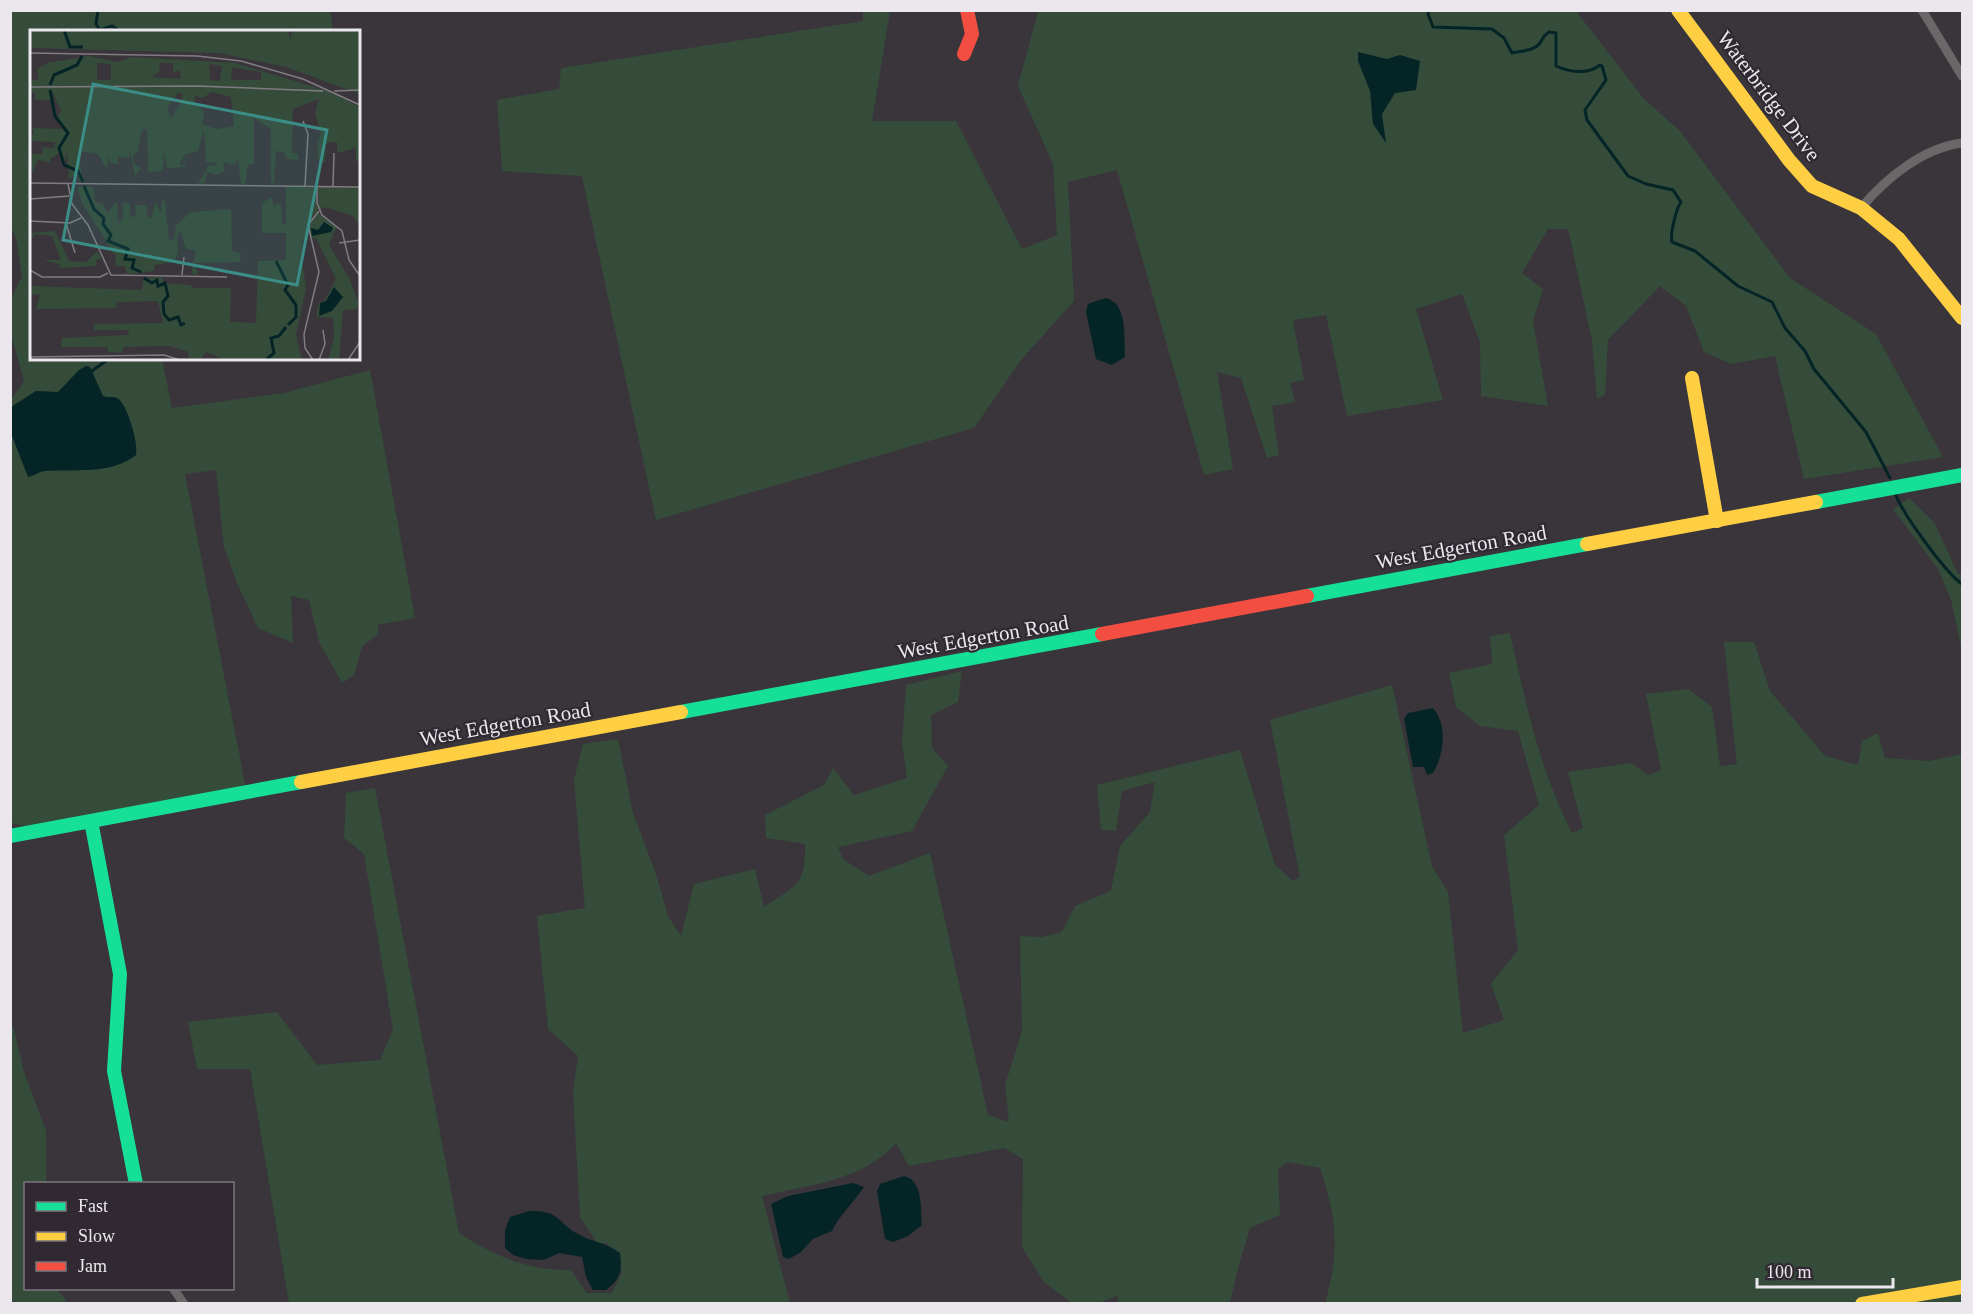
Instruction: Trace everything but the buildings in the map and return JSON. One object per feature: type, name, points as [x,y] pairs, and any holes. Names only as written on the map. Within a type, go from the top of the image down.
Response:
[{"type":"street","points":[[964,54],[972,34],[967,10]]},
{"type":"street","name":"Waterbridge Drive","points":[[1678,10],[1812,186],[1861,208],[1899,238],[1962,318]]},
{"type":"street","points":[[1922,10],[1962,76]]},
{"type":"street","points":[[1861,208],[1874,192],[1920,157],[1945,145],[1962,143]]},
{"type":"street","points":[[1692,378],[1717,521]]},
{"type":"street","name":"West Edgerton Road","points":[[10,836],[1962,476]]},
{"type":"street","points":[[91,821],[120,974],[114,1071],[136,1182]]},
{"type":"street","points":[[1862,1304],[1932,1290],[1962,1287]]},
{"type":"street","points":[[174,1290],[184,1304]]},
{"type":"green space","points":[[10,11],[330,11],[333,30],[30,30],[30,360],[162,360],[172,408],[284,393],[370,370],[415,618],[378,625],[378,634],[362,647],[354,675],[342,683],[319,642],[309,600],[291,596],[293,643],[258,628],[237,583],[224,547],[216,470],[185,474],[246,789],[25,826],[10,823],[10,401],[24,381],[10,331],[11,299],[22,276],[16,238],[10,226]]},
{"type":"green space","points":[[863,11],[890,11],[872,121],[956,121],[1022,249],[1057,235],[1053,164],[1018,86],[1038,11],[1576,11],[1644,99],[1680,131],[1790,278],[1876,334],[1943,457],[1804,479],[1775,356],[1731,364],[1704,352],[1686,306],[1660,286],[1608,340],[1605,395],[1597,399],[1592,340],[1568,229],[1548,229],[1522,273],[1543,289],[1533,321],[1548,406],[1481,396],[1480,342],[1462,294],[1416,309],[1443,400],[1347,416],[1326,315],[1293,320],[1304,380],[1290,383],[1295,402],[1272,406],[1279,455],[1267,458],[1241,378],[1217,372],[1233,469],[1204,475],[1117,170],[1068,182],[1074,301],[1021,360],[974,428],[656,520],[582,176],[502,171],[497,100],[559,89],[561,68],[863,21]]},
{"type":"green space","points":[[1909,498],[1934,522],[1958,574],[1962,574],[1962,652],[1951,600],[1938,569],[1893,509]]},
{"type":"green space","points":[[1510,633],[1542,760],[1572,833],[1583,828],[1568,772],[1631,763],[1648,775],[1661,770],[1646,694],[1688,689],[1712,707],[1720,766],[1737,764],[1724,642],[1754,642],[1770,691],[1825,756],[1858,765],[1862,741],[1878,733],[1885,758],[1929,761],[1962,754],[1962,1303],[1325,1303],[1330,1285],[1334,1251],[1333,1219],[1326,1186],[1320,1168],[1288,1162],[1278,1169],[1280,1215],[1250,1228],[1230,1303],[1119,1303],[1117,1296],[1098,1303],[1072,1303],[1044,1282],[1022,1247],[1023,1159],[1004,1148],[909,1166],[896,1143],[883,1156],[851,1174],[762,1196],[790,1303],[289,1303],[250,1069],[197,1069],[188,1022],[277,1012],[317,1065],[380,1060],[393,1030],[364,854],[344,838],[346,793],[375,788],[459,1233],[486,1249],[525,1265],[571,1270],[587,1293],[612,1293],[622,1272],[607,1243],[597,1243],[580,1217],[573,1093],[578,1056],[548,1029],[537,916],[585,908],[574,780],[583,744],[618,739],[633,813],[656,874],[668,916],[681,936],[694,884],[755,869],[764,907],[797,883],[804,868],[805,844],[766,838],[765,815],[824,785],[833,768],[854,795],[907,778],[902,744],[906,685],[962,671],[958,702],[931,715],[932,748],[948,766],[912,831],[838,847],[843,859],[869,876],[930,853],[988,1115],[1009,1122],[1005,1085],[1022,1031],[1020,936],[1042,937],[1062,932],[1075,906],[1111,891],[1120,846],[1150,812],[1155,782],[1122,791],[1116,831],[1101,830],[1097,785],[1240,750],[1275,865],[1293,881],[1300,877],[1270,720],[1392,685],[1432,866],[1448,892],[1463,1033],[1504,1020],[1491,984],[1518,950],[1504,835],[1539,805],[1518,731],[1480,726],[1456,707],[1449,673],[1492,664],[1490,636]]},
{"type":"green space","points":[[13,1026],[24,1072],[46,1131],[46,1182],[24,1182],[24,1290],[58,1290],[68,1303],[11,1303],[10,1027]]},
{"type":"water","points":[[1358,52],[1387,59],[1400,55],[1420,61],[1416,90],[1395,93],[1382,114],[1386,143],[1373,124],[1370,91],[1358,61]]},
{"type":"water","points":[[1105,298],[1118,306],[1124,331],[1125,357],[1112,365],[1096,359],[1086,312],[1088,304]]},
{"type":"water","points":[[86,366],[90,367],[103,396],[117,398],[125,407],[134,434],[136,455],[115,466],[45,471],[28,477],[12,436],[11,407],[36,391],[58,392],[79,370]]},
{"type":"water","points":[[1433,708],[1441,723],[1443,740],[1437,766],[1433,773],[1427,775],[1424,767],[1413,767],[1404,719],[1408,713]]},
{"type":"water","points":[[904,1176],[915,1183],[918,1189],[922,1225],[908,1236],[893,1242],[885,1239],[877,1191],[880,1184]]},
{"type":"water","points":[[853,1183],[864,1187],[832,1231],[813,1239],[801,1252],[789,1259],[783,1257],[771,1204],[788,1196]]},
{"type":"water","points":[[529,1211],[552,1214],[576,1233],[620,1253],[621,1265],[615,1282],[606,1290],[593,1290],[586,1277],[582,1257],[559,1253],[544,1260],[526,1259],[513,1255],[505,1248],[505,1230],[510,1217]]},
{"type":"waterway","points":[[98,10],[96,24],[100,30]]},
{"type":"waterway","points":[[1429,10],[1428,14],[1433,27],[1492,29],[1504,38],[1512,53],[1534,48],[1549,32],[1556,33],[1556,66],[1578,72],[1602,66],[1606,80],[1585,110],[1587,120],[1628,176],[1646,184],[1673,190],[1681,202],[1674,222],[1672,242],[1695,251],[1738,286],[1772,302],[1785,328],[1805,351],[1814,369],[1866,432],[1890,478]]},
{"type":"waterway","points":[[100,30],[112,26],[118,30]]},
{"type":"waterway","points":[[92,371],[107,360]]},
{"type":"waterway","points":[[1895,493],[1925,542],[1945,568],[1962,584]]},
{"type":"traffic: fast","points":[[1816,502],[1962,475]]},
{"type":"traffic: fast","points":[[1307,596],[1587,544]]},
{"type":"traffic: fast","points":[[681,712],[1102,634]]},
{"type":"traffic: fast","points":[[10,836],[301,782]]},
{"type":"traffic: fast","points":[[91,821],[120,974],[114,1071],[136,1182]]},
{"type":"traffic: slow","points":[[1678,10],[1789,160],[1812,186],[1861,208],[1899,239],[1962,318]]},
{"type":"traffic: slow","points":[[1692,378],[1717,521]]},
{"type":"traffic: slow","points":[[1587,544],[1816,502]]},
{"type":"traffic: slow","points":[[301,782],[681,712]]},
{"type":"traffic: slow","points":[[1862,1304],[1962,1287]]},
{"type":"traffic: jam","points":[[964,54],[972,34],[967,10]]},
{"type":"traffic: jam","points":[[1102,634],[1307,596]]}]
